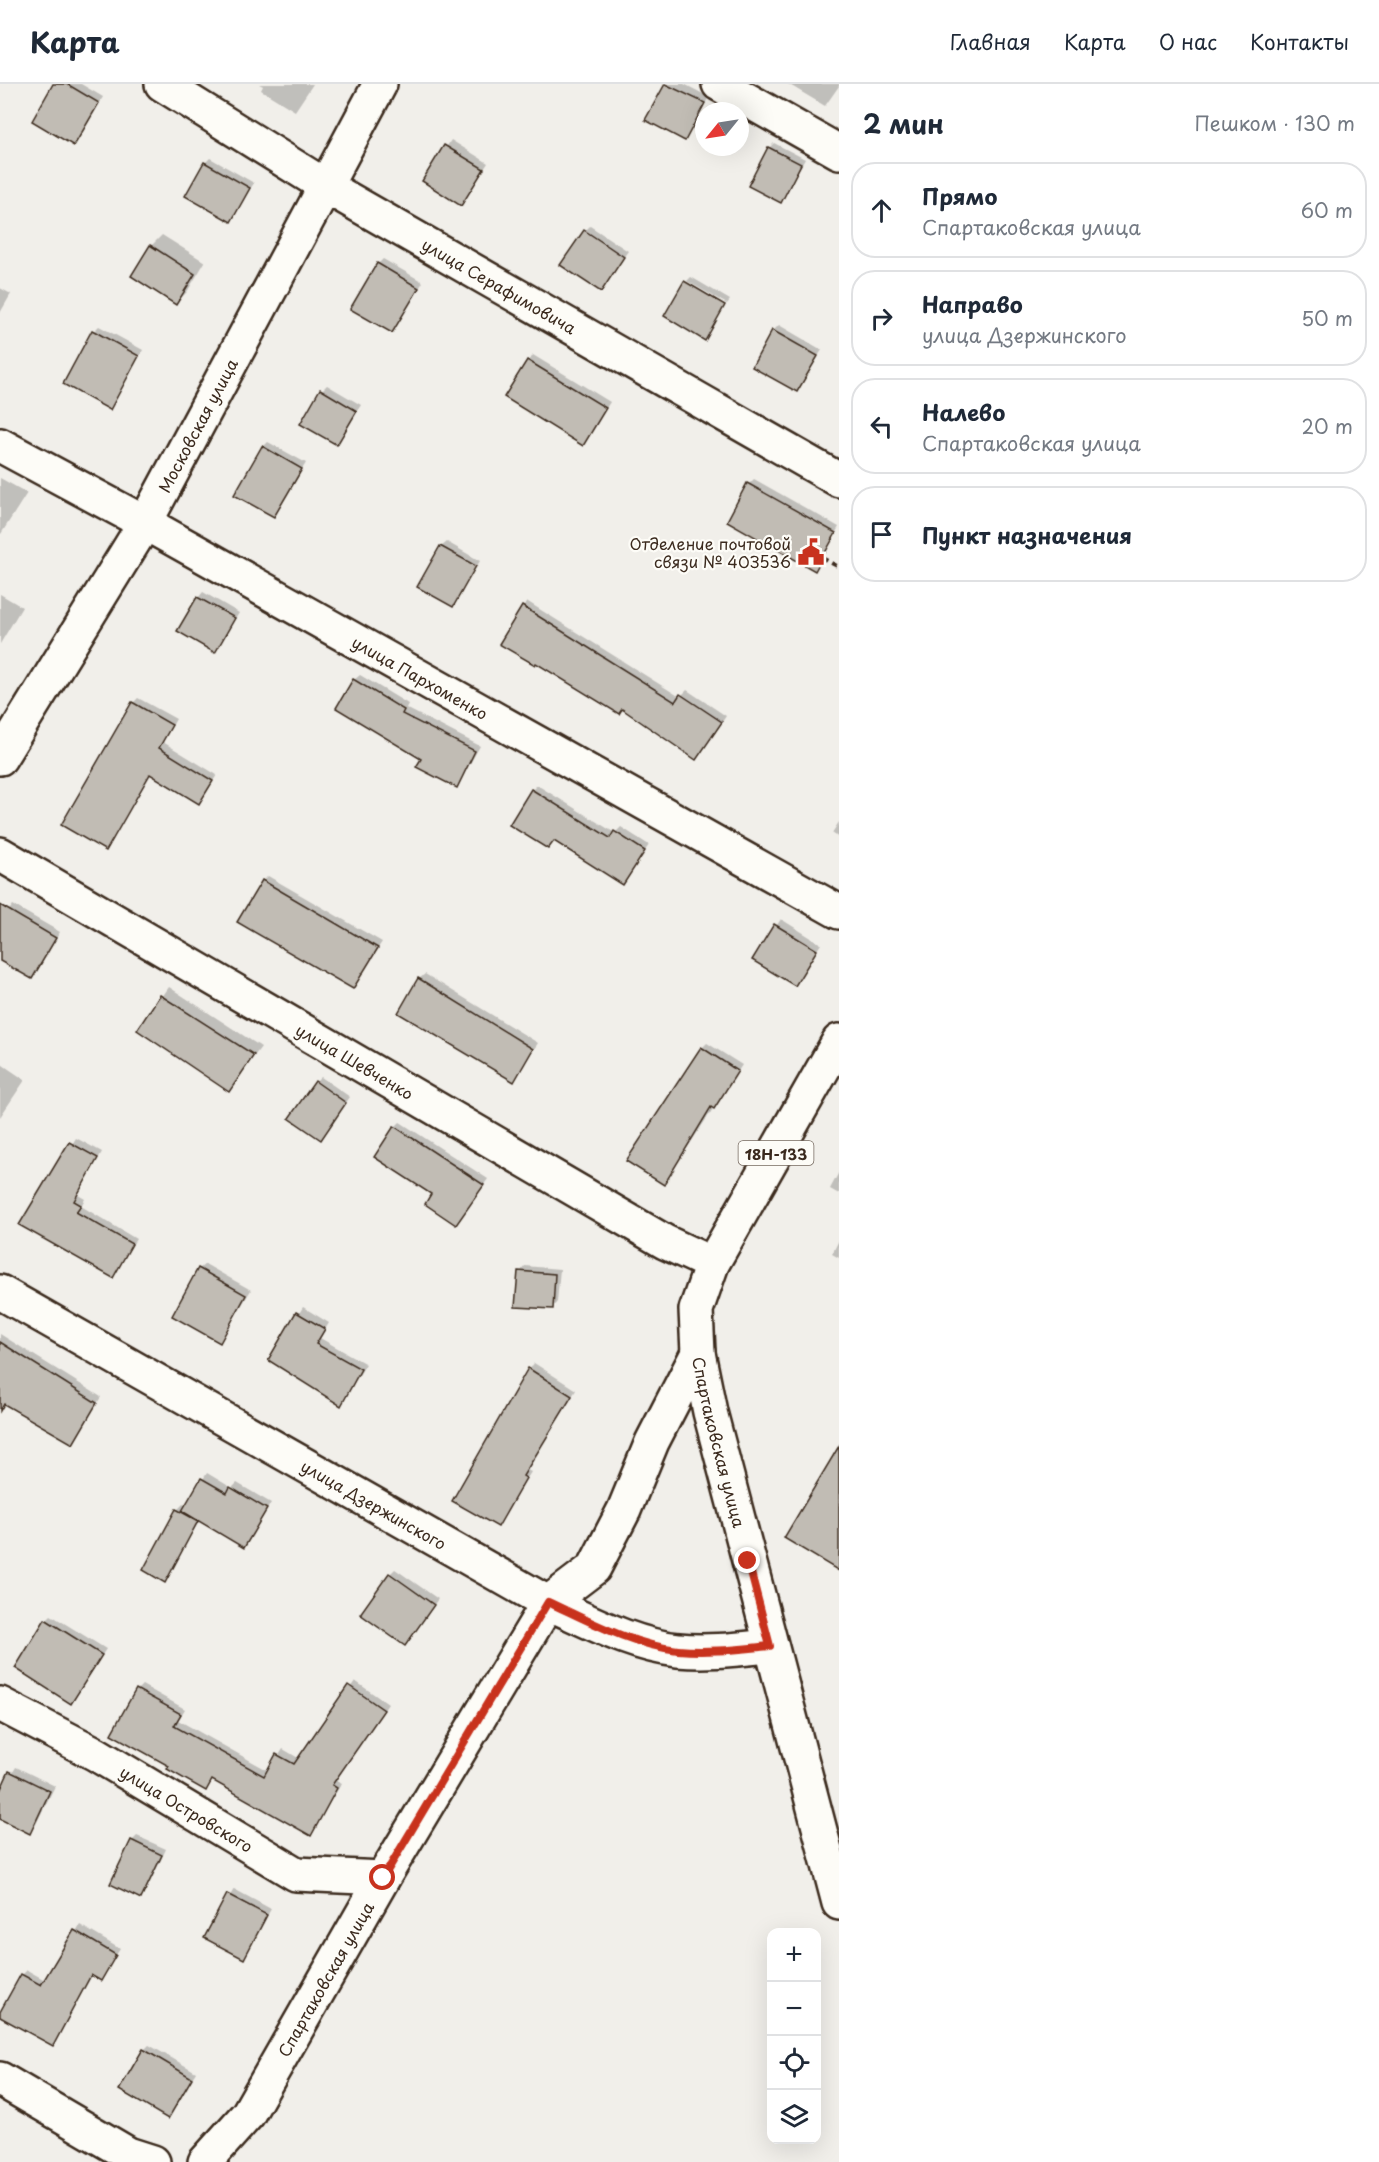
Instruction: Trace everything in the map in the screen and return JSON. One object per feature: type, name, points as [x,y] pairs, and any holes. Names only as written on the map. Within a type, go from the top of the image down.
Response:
[{"type":"street","name":"улица Серафимовича","points":[[162,84],[327,187],[839,480]]},
{"type":"street","name":"Московская улица","points":[[0,758],[145,522],[327,187],[380,84]]},
{"type":"street","points":[[719,84],[839,152]]},
{"type":"street","name":"улица Пархоменко","points":[[0,445],[145,522],[839,912]]},
{"type":"street","name":"улица Шевченко","points":[[0,854],[664,1242],[712,1264]]},
{"type":"street","name":"Спартаковская улица","points":[[839,1041],[712,1264],[696,1310],[698,1353],[710,1412],[839,1903]]},
{"type":"street","name":"улица Дзержинского","points":[[0,1292],[548,1602],[615,1633],[676,1650],[726,1650],[770,1646]]},
{"type":"street","points":[[548,1602],[594,1568],[624,1510],[652,1442],[698,1353]]},
{"type":"street","name":"Спартаковская улица","points":[[206,2162],[248,2114],[383,1878],[548,1602]]},
{"type":"street","name":"улица Островского","points":[[0,1704],[96,1754],[296,1874],[383,1878]]},
{"type":"street","points":[[0,2079],[128,2154],[153,2162]]},
{"type":"path","points":[[822,558],[839,567]]},
{"type":"building","points":[[53,84],[67,84],[99,103],[74,146],[32,121]]},
{"type":"building","points":[[665,84],[703,102],[695,102],[695,122],[685,141],[645,120]]},
{"type":"building","points":[[444,145],[484,169],[461,206],[422,181]]},
{"type":"building","points":[[768,147],[801,164],[781,203],[748,186]]},
{"type":"building","points":[[204,162],[250,188],[231,222],[185,196]]},
{"type":"building","points":[[584,230],[624,257],[601,292],[560,265]]},
{"type":"building","points":[[150,245],[195,274],[176,305],[131,276]]},
{"type":"building","points":[[377,263],[419,288],[392,333],[350,309]]},
{"type":"building","points":[[684,281],[725,305],[705,341],[664,316]]},
{"type":"building","points":[[92,330],[139,356],[110,410],[63,384]]},
{"type":"building","points":[[772,330],[818,356],[797,392],[752,367]]},
{"type":"building","points":[[527,360],[606,408],[583,446],[504,397]]},
{"type":"building","points":[[320,389],[357,411],[337,445],[300,424]]},
{"type":"building","points":[[262,446],[302,469],[274,517],[234,495]]},
{"type":"building","points":[[747,483],[836,533],[815,571],[727,521]]},
{"type":"building","points":[[440,546],[476,566],[453,607],[417,587]]},
{"type":"building","points":[[197,597],[235,618],[215,653],[177,631]]},
{"type":"building","points":[[522,606],[675,702],[680,694],[722,722],[696,760],[622,709],[619,714],[536,663],[535,665],[499,644]]},
{"type":"building","points":[[353,679],[404,710],[402,714],[475,751],[457,788],[416,767],[421,759],[336,708]]},
{"type":"building","points":[[132,702],[172,725],[159,748],[213,781],[199,804],[150,774],[106,851],[61,825]]},
{"type":"building","points":[[531,789],[610,838],[614,831],[645,851],[623,885],[554,841],[548,849],[509,825]]},
{"type":"building","points":[[262,880],[378,948],[353,989],[237,922]]},
{"type":"building","points":[[0,905],[56,938],[32,979],[0,961]]},
{"type":"building","points":[[774,924],[817,950],[795,986],[752,960]]},
{"type":"building","points":[[418,978],[533,1049],[514,1082],[398,1013]]},
{"type":"building","points":[[160,995],[254,1055],[229,1092],[137,1030]]},
{"type":"building","points":[[701,1047],[738,1071],[714,1109],[711,1107],[664,1185],[626,1161]]},
{"type":"building","points":[[315,1081],[346,1103],[321,1140],[289,1118]]},
{"type":"building","points":[[394,1126],[484,1185],[456,1225],[425,1204],[431,1194],[374,1157]]},
{"type":"building","points":[[69,1142],[98,1158],[74,1201],[81,1205],[76,1212],[132,1244],[113,1278],[19,1225]]},
{"type":"building","points":[[198,1268],[246,1295],[220,1343],[172,1316]]},
{"type":"building","points":[[518,1271],[555,1274],[553,1309],[515,1307]]},
{"type":"building","points":[[296,1312],[325,1329],[316,1344],[361,1369],[341,1406],[268,1360]]},
{"type":"building","points":[[0,1342],[97,1403],[73,1444],[4,1404],[0,1411]]},
{"type":"building","points":[[528,1368],[572,1396],[523,1476],[526,1478],[498,1527],[452,1501]]},
{"type":"building","points":[[839,1446],[839,1571],[784,1538]]},
{"type":"building","points":[[201,1478],[227,1493],[230,1487],[267,1509],[244,1548],[182,1511]]},
{"type":"building","points":[[176,1509],[198,1521],[165,1583],[143,1570]]},
{"type":"building","points":[[389,1573],[434,1605],[405,1646],[360,1614]]},
{"type":"building","points":[[45,1619],[102,1655],[71,1704],[15,1668]]},
{"type":"building","points":[[348,1685],[384,1710],[332,1785],[337,1788],[311,1836],[212,1780],[206,1791],[167,1769],[169,1766],[111,1734],[136,1689],[181,1714],[174,1726],[264,1776],[276,1754],[294,1764]]},
{"type":"building","points":[[9,1771],[50,1791],[30,1834],[0,1819],[0,1791]]},
{"type":"building","points":[[131,1840],[162,1855],[141,1899],[110,1884]]},
{"type":"building","points":[[227,1894],[267,1915],[244,1959],[204,1938]]},
{"type":"building","points":[[74,1930],[116,1955],[101,1981],[91,1975],[53,2046],[0,2017],[0,2012],[21,1974],[41,1985]]},
{"type":"building","points":[[143,2049],[192,2078],[168,2119],[119,2090]]},
{"type":"place","name":"Отделение почтовой связи № 403536","points":[[811,552]]},
{"type":"route","points":[[383,1878],[548,1602],[615,1633],[676,1650],[726,1650],[770,1646],[748,1561]]}]
